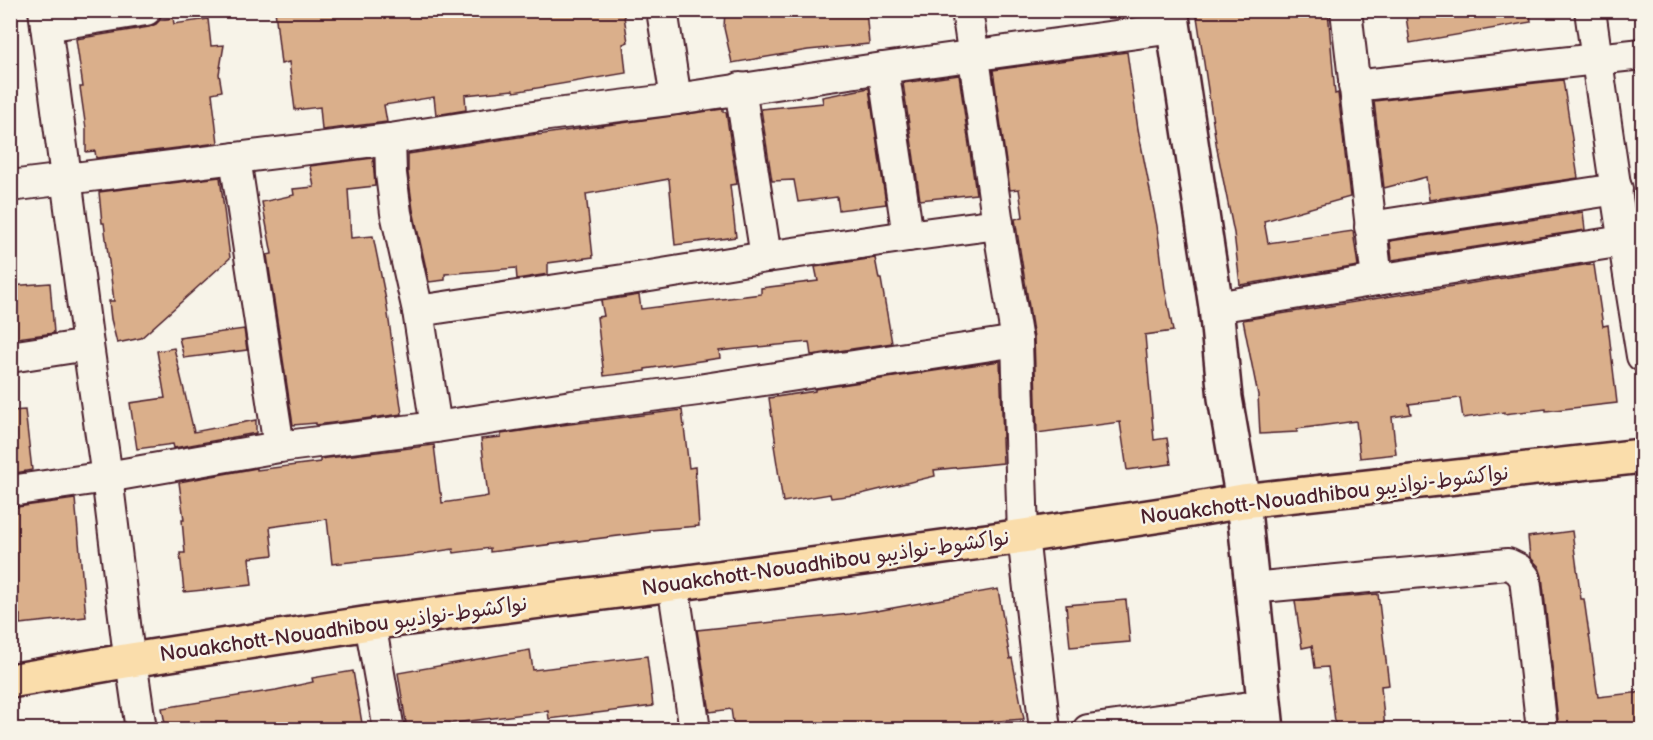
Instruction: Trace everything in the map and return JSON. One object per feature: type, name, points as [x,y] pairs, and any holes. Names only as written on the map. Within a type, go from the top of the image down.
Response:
[{"type":"highway","name":"Nouakchott-Nouadhibou نواكشوط-نواذيبو","points":[[10,681],[370,623],[1023,536],[1243,501],[1642,456]]},
{"type":"street","points":[[141,729],[128,648],[45,18],[146,10]]},
{"type":"street","points":[[662,10],[676,99]]},
{"type":"street","points":[[967,10],[1017,341],[1023,536],[1045,729]]},
{"type":"street","points":[[1346,10],[1377,280]]},
{"type":"street","points":[[1590,10],[1617,189],[1633,239],[1642,356]]},
{"type":"street","points":[[10,186],[390,139],[540,116],[676,99],[973,56],[1172,19],[1216,307],[1225,398],[1243,501],[1265,717],[1088,729]]},
{"type":"street","points":[[1354,86],[1642,54]]},
{"type":"street","points":[[884,68],[908,236]]},
{"type":"street","points":[[740,88],[766,257]]},
{"type":"street","points":[[390,139],[391,174],[396,213],[418,311],[436,427]]},
{"type":"street","points":[[235,158],[279,447]]},
{"type":"street","points":[[1370,227],[1617,189]]},
{"type":"street","points":[[418,311],[998,224]]},
{"type":"street","points":[[1216,307],[1633,239]]},
{"type":"street","points":[[10,491],[107,477],[279,447],[709,388],[1017,341]]},
{"type":"street","points":[[10,357],[88,345]]},
{"type":"street","points":[[1251,588],[1508,564],[1518,569],[1525,578],[1542,729]]},
{"type":"street","points":[[674,584],[695,729]]},
{"type":"street","points":[[370,623],[389,729]]},
{"type":"building","points":[[275,10],[623,10],[628,42],[623,44],[626,73],[514,92],[513,90],[465,95],[466,110],[436,115],[434,97],[384,105],[387,122],[322,130],[320,107],[295,110],[289,62],[281,64]]},
{"type":"building","points":[[725,10],[866,10],[869,44],[808,50],[732,63],[724,28]]},
{"type":"building","points":[[1196,10],[1328,10],[1335,94],[1338,93],[1350,197],[1264,221],[1268,243],[1353,231],[1358,266],[1240,285],[1234,233],[1217,149]]},
{"type":"building","points":[[1405,10],[1530,10],[1531,22],[1410,43]]},
{"type":"building","points":[[173,18],[174,24],[208,19],[211,46],[224,45],[219,74],[222,91],[212,93],[218,143],[96,158],[95,151],[86,152],[86,129],[80,87],[83,87],[76,39],[149,27],[160,20]]},
{"type":"building","points":[[1127,52],[1173,331],[1145,335],[1154,440],[1167,438],[1171,464],[1127,470],[1120,422],[1037,433],[1034,338],[1015,219],[1023,217],[1019,189],[1010,190],[993,70]]},
{"type":"building","points":[[959,75],[976,194],[920,200],[903,83]]},
{"type":"building","points":[[1563,80],[1578,178],[1429,200],[1426,177],[1384,188],[1374,101]]},
{"type":"building","points":[[869,88],[886,204],[839,210],[837,197],[798,202],[794,180],[772,181],[761,109],[823,103],[822,97]]},
{"type":"building","points":[[723,109],[723,112],[726,112],[737,184],[730,185],[736,237],[675,245],[669,179],[586,194],[593,257],[548,263],[548,274],[517,279],[516,268],[445,274],[445,280],[429,282],[413,210],[408,154]]},
{"type":"building","points":[[373,158],[375,186],[348,189],[351,238],[373,236],[386,300],[402,414],[316,425],[316,423],[293,425],[267,255],[272,254],[262,202],[294,195],[293,189],[314,187],[310,166]]},
{"type":"building","points":[[220,177],[230,258],[141,338],[117,343],[111,319],[109,301],[114,301],[99,192]]},
{"type":"building","points":[[1583,212],[1585,230],[1392,260],[1390,241]]},
{"type":"building","points":[[875,258],[892,343],[811,355],[809,342],[719,351],[720,358],[604,376],[597,317],[604,316],[601,301],[639,295],[641,309],[761,294],[761,288],[818,281],[815,267]]},
{"type":"building","points":[[1594,265],[1603,326],[1608,325],[1617,403],[1546,411],[1546,409],[1504,414],[1504,412],[1463,418],[1460,398],[1409,404],[1411,414],[1392,417],[1396,454],[1360,458],[1356,421],[1297,429],[1297,432],[1260,434],[1258,395],[1243,320]]},
{"type":"building","points":[[50,283],[54,333],[10,339],[10,286]]},
{"type":"building","points":[[244,329],[247,350],[184,358],[179,338]]},
{"type":"building","points":[[174,348],[194,432],[256,420],[256,433],[174,448],[173,444],[137,449],[130,403],[165,398],[157,351]]},
{"type":"building","points":[[1000,361],[1003,463],[934,470],[935,476],[861,494],[831,498],[830,494],[783,502],[769,398]]},
{"type":"building","points":[[25,410],[32,470],[10,474],[10,411]]},
{"type":"building","points":[[682,410],[689,468],[695,467],[699,526],[650,530],[650,532],[490,552],[490,548],[454,553],[453,549],[332,564],[327,519],[270,527],[273,555],[249,558],[252,585],[184,592],[180,553],[185,553],[182,520],[184,520],[179,482],[257,468],[257,470],[320,462],[320,459],[434,445],[442,503],[488,496],[481,439],[562,425]]},
{"type":"building","points":[[75,499],[86,617],[20,624],[20,615],[10,617],[10,583],[16,583],[10,508]]},
{"type":"building","points":[[1572,531],[1598,697],[1642,692],[1642,729],[1559,729],[1542,576],[1539,567],[1530,557],[1528,537]]},
{"type":"building","points":[[998,589],[1010,659],[1012,658],[1024,719],[913,729],[734,729],[731,709],[710,712],[697,630],[876,611]]},
{"type":"building","points":[[1378,594],[1389,685],[1381,686],[1385,729],[1336,729],[1328,667],[1315,668],[1312,646],[1302,648],[1295,601]]},
{"type":"building","points":[[1126,600],[1130,642],[1070,647],[1066,605]]},
{"type":"building","points":[[530,650],[533,670],[647,656],[653,706],[549,719],[548,711],[407,729],[398,673]]},
{"type":"building","points":[[353,671],[363,729],[166,729],[162,708],[276,690],[313,682],[312,678]]}]
